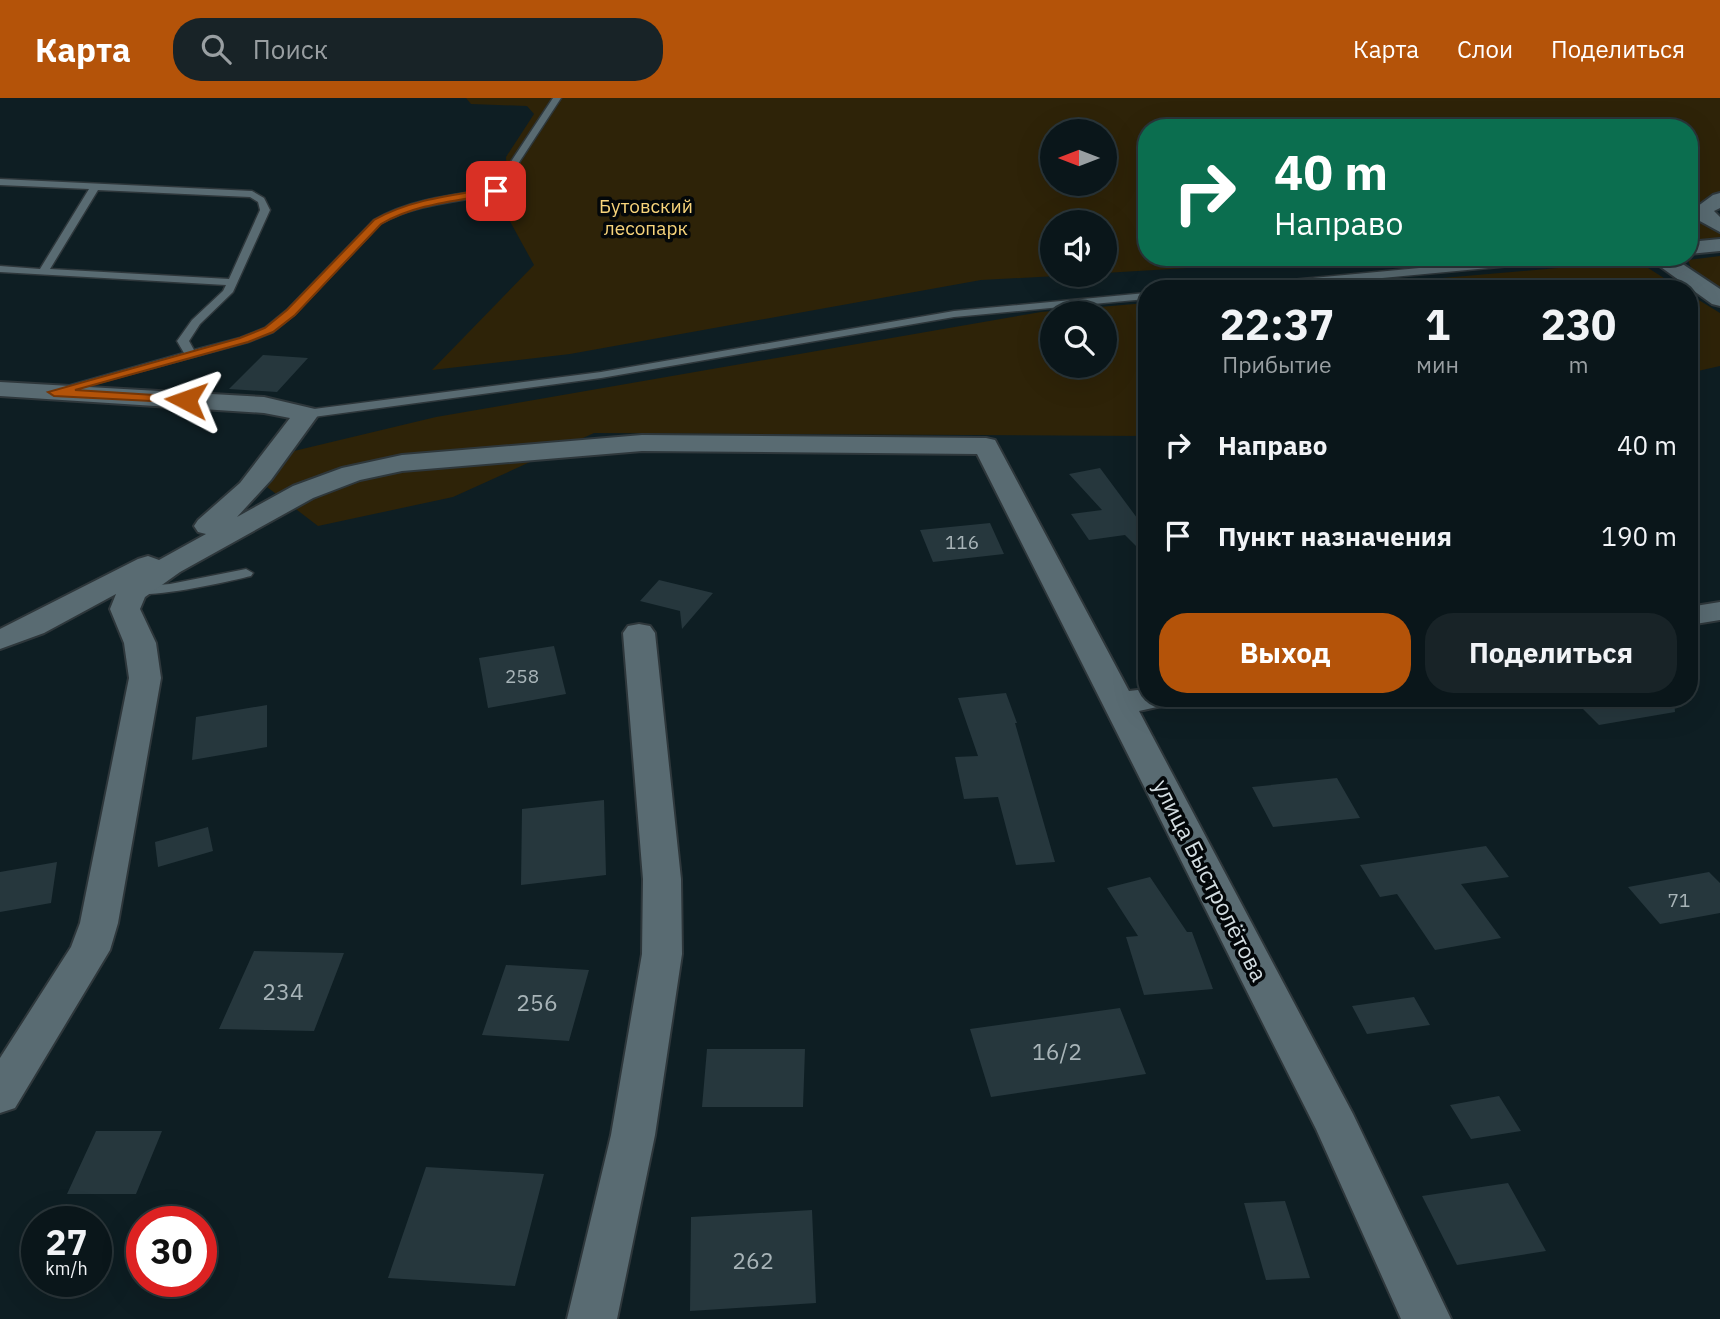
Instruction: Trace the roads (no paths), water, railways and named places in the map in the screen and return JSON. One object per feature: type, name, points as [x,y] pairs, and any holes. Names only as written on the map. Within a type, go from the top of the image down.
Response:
[{"type":"street","points":[[1720,199],[1704,209],[1705,216],[1720,226]]},
{"type":"street","points":[[1698,247],[1720,246]]},
{"type":"street","points":[[1670,266],[1692,280]]},
{"type":"street","points":[[1698,284],[1720,299]]},
{"type":"street","points":[[0,389],[264,405],[306,414],[250,489],[223,516],[167,554],[105,589],[0,640]]},
{"type":"street","name":"улица Быстролётова","points":[[132,592],[170,566],[303,492],[352,474],[402,463],[642,443],[986,446],[1137,701]]},
{"type":"street","points":[[0,1095],[90,950],[99,923],[145,678],[140,643],[125,609],[132,592]]},
{"type":"street","points":[[592,1319],[634,1135],[662,954],[662,879],[639,633]]},
{"type":"street","name":"улица Быстролётова","points":[[1140,707],[1426,1319]]},
{"type":"lane","points":[[54,392],[244,340],[269,330],[291,312],[360,237],[391,214],[428,202],[496,191],[557,98]]},
{"type":"lane","points":[[0,182],[252,194],[259,197],[265,210],[228,292],[188,332],[183,341],[190,354]]},
{"type":"lane","points":[[43,272],[95,187]]},
{"type":"lane","points":[[1325,280],[1477,266]]},
{"type":"lane","points":[[0,269],[233,282]]},
{"type":"lane","points":[[306,414],[601,375],[954,314],[1138,297]]},
{"type":"lane","points":[[132,592],[170,588],[246,573]]},
{"type":"park label","name":"Бутовский лесопарк","points":[[646,217]]}]
